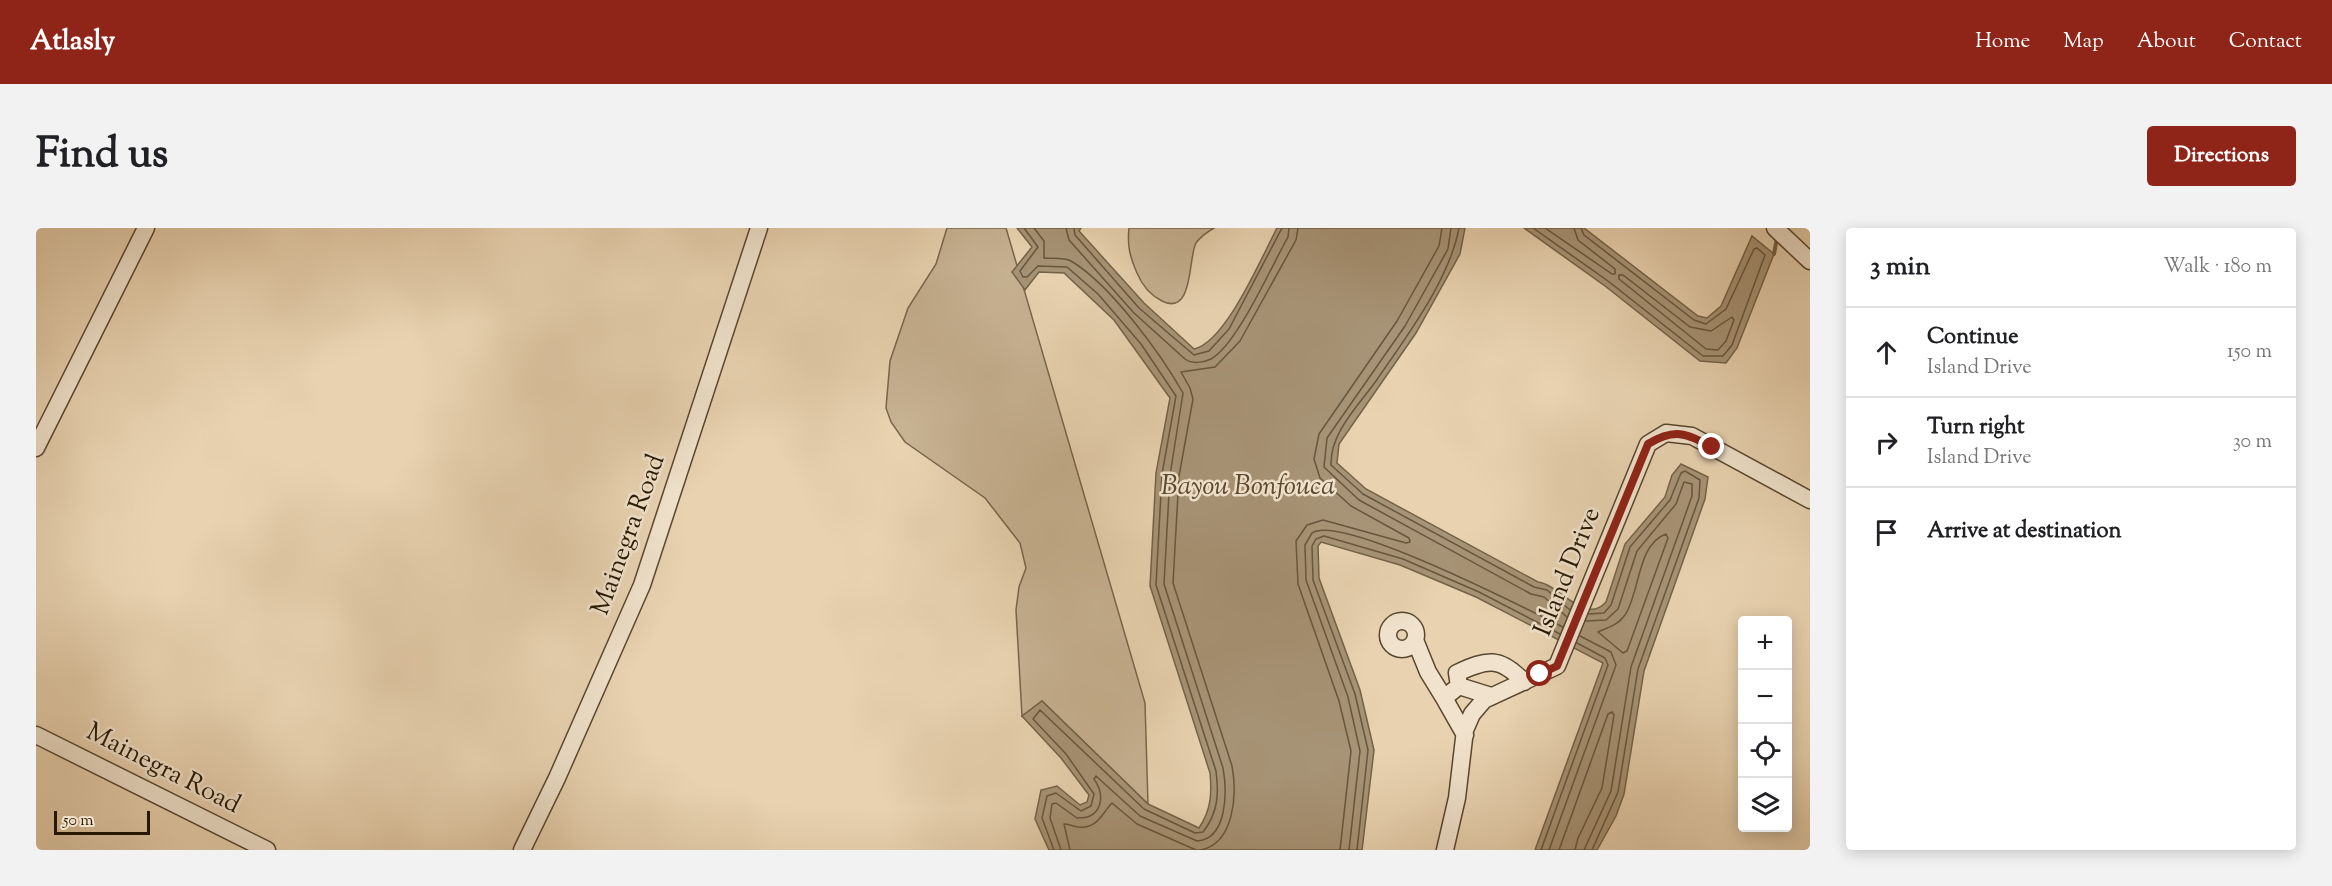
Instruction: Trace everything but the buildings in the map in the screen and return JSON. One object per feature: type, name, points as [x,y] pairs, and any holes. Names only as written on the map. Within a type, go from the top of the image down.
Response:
[{"type":"street","points":[[36,448],[146,228]]},
{"type":"street","name":"Mainegra Road","points":[[522,850],[557,778],[642,585],[759,228]]},
{"type":"street","points":[[1779,232],[1810,261]]},
{"type":"street","name":"Island Drive","points":[[1445,850],[1457,798],[1465,735],[1472,714],[1491,696],[1557,666],[1648,444],[1666,433],[1692,436],[1810,500]]},
{"type":"street","points":[[1415,640],[1428,672],[1465,735]]},
{"type":"street","points":[[1459,686],[1457,673],[1479,663],[1500,662],[1512,669],[1524,682]]},
{"type":"street","points":[[1444,699],[1459,686]]},
{"type":"street","points":[[1459,686],[1491,696]]},
{"type":"street","name":"Mainegra Road","points":[[36,735],[267,850]]},
{"type":"shaded area","points":[[947,228],[1006,228],[1145,703],[1148,804],[1042,701],[1022,716],[1016,610],[1019,587],[1026,568],[1020,543],[985,498],[905,442],[891,422],[886,408],[890,361],[908,308],[936,264]]},
{"type":"shaded area","points":[[1129,228],[1214,228],[1196,243],[1188,283],[1180,301],[1172,304],[1162,301],[1144,286],[1131,256],[1128,240]]},
{"type":"water","name":"Bayou Bonfouca","points":[[1017,228],[1081,228],[1079,231],[1144,303],[1194,349],[1206,343],[1230,316],[1277,228],[1465,228],[1460,254],[1416,333],[1339,444],[1337,463],[1366,489],[1538,582],[1546,584],[1581,607],[1598,608],[1606,602],[1625,544],[1665,497],[1672,475],[1681,464],[1708,477],[1705,499],[1644,671],[1624,794],[1616,816],[1597,850],[1535,850],[1603,663],[1476,597],[1400,565],[1321,542],[1318,546],[1319,578],[1360,690],[1374,750],[1362,850],[1049,850],[1035,819],[1041,790],[1057,786],[1080,805],[1087,802],[1089,795],[1061,758],[1022,716],[1042,701],[1148,804],[1199,828],[1208,808],[1211,781],[1150,586],[1156,473],[1170,398],[1114,320],[1064,273],[1039,272],[1025,290],[1012,272],[1032,247]]},
{"type":"water","points":[[1524,228],[1584,228],[1698,316],[1707,318],[1721,306],[1752,236],[1774,254],[1737,348],[1726,363],[1700,361],[1605,286]]},
{"type":"waterway","points":[[1774,254],[1777,238]]},
{"type":"route","points":[[1540,674],[1557,666],[1565,649],[1583,598],[1648,444],[1666,433],[1692,436],[1712,447]]}]
